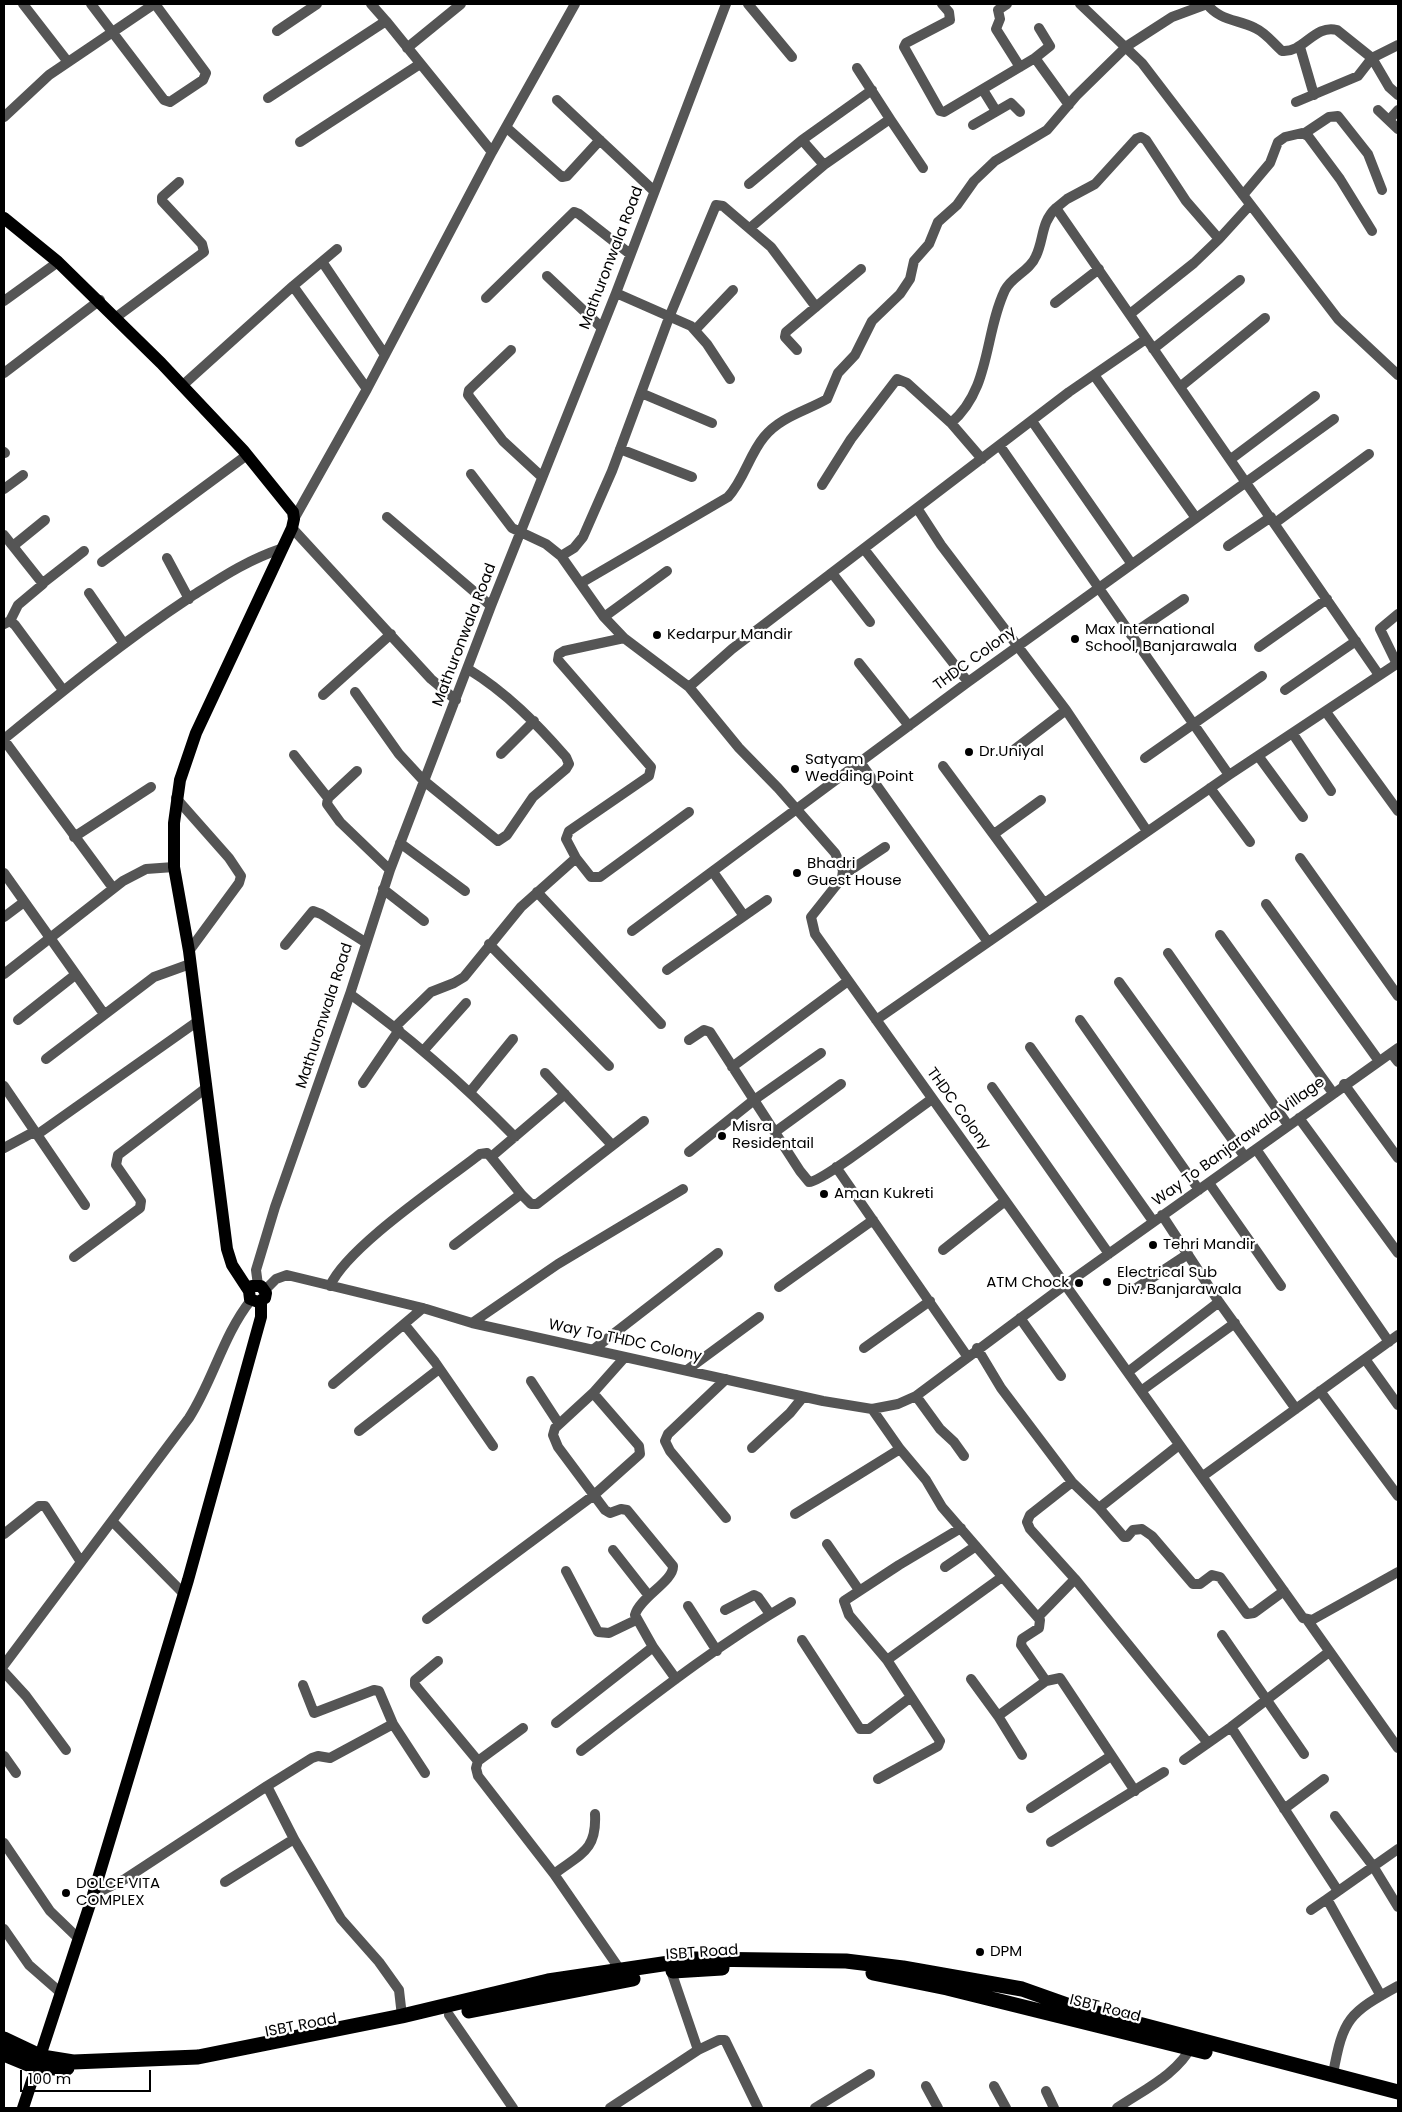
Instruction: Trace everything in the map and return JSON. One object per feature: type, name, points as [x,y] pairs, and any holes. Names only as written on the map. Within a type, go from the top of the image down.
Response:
[{"type":"highway","points":[[4,2039],[40,2062],[198,2057],[402,2016],[548,1981],[696,1959],[846,1961],[949,1982]]},
{"type":"highway","name":"ISBT Road","points":[[4,2054],[40,2062],[103,2069],[209,2062],[671,1971],[768,1966],[867,1972],[949,1982],[1389,2092],[1398,2101]]},
{"type":"highway","points":[[1193,2044],[1332,2074],[1389,2092]]},
{"type":"main road","points":[[4,218],[58,262],[100,300],[115,318],[183,385],[247,455],[291,508],[293,524],[196,733],[176,798],[174,823],[174,867],[189,950],[227,1249],[232,1265],[257,1293],[258,1327],[183,1593],[93,1895],[40,2062],[23,2108]]},
{"type":"street","points":[[23,4],[68,62]]},
{"type":"street","points":[[4,117],[34,87],[68,62],[113,32],[155,4],[206,73],[203,80],[172,102],[164,100],[113,32],[92,4]]},
{"type":"street","points":[[277,31],[317,4]]},
{"type":"street","points":[[371,4],[492,152]]},
{"type":"street","points":[[407,48],[461,4]]},
{"type":"street","points":[[456,700],[431,679],[293,524],[367,389],[492,152],[575,4]]},
{"type":"street","name":"Mathuronwala Road","points":[[257,1293],[256,1270],[275,1207],[350,994],[365,942],[400,842],[491,606],[616,293],[726,4]]},
{"type":"street","points":[[748,4],[792,57]]},
{"type":"street","points":[[942,4],[949,12],[950,20],[906,43],[904,50],[940,112],[944,112],[983,90],[1035,58],[1050,46],[1039,28]]},
{"type":"street","points":[[1007,4],[996,7],[1000,20],[996,29],[1020,67]]},
{"type":"street","points":[[1080,4],[1128,46],[1338,320],[1398,375]]},
{"type":"street","points":[[581,583],[728,497],[736,487],[755,449],[768,432],[797,413],[827,399],[838,373],[855,355],[872,321],[900,294],[910,279],[914,261],[929,244],[938,222],[957,206],[968,187],[991,164],[1047,130],[1069,105],[1128,46],[1172,17],[1207,4],[1220,17],[1255,28],[1267,36],[1282,51],[1300,47],[1316,33],[1331,28],[1337,30],[1372,58],[1384,80],[1398,95]]},
{"type":"street","points":[[268,98],[386,22]]},
{"type":"street","points":[[1296,102],[1358,76],[1372,58],[1398,45]]},
{"type":"street","points":[[1300,47],[1314,94]]},
{"type":"street","points":[[1035,58],[1069,105]]},
{"type":"street","points":[[300,142],[420,64]]},
{"type":"street","points":[[857,68],[923,168]]},
{"type":"street","points":[[749,184],[802,140],[872,90]]},
{"type":"street","points":[[983,90],[996,112]]},
{"type":"street","points":[[557,100],[654,191]]},
{"type":"street","points":[[973,125],[1011,103],[1020,112]]},
{"type":"street","points":[[1378,110],[1398,129]]},
{"type":"street","points":[[1389,120],[1398,110]]},
{"type":"street","points":[[1305,134],[1329,117],[1338,116],[1368,154],[1382,190]]},
{"type":"street","points":[[750,228],[824,164],[890,119]]},
{"type":"street","points":[[507,128],[562,177],[567,176],[600,140]]},
{"type":"street","points":[[1243,195],[1270,163],[1278,142],[1300,132],[1305,134],[1340,179],[1372,231]]},
{"type":"street","points":[[951,423],[967,407],[977,387],[1006,290],[1035,259],[1046,219],[1067,199],[1095,184],[1136,139],[1141,137],[1146,140],[1186,201],[1219,239]]},
{"type":"street","points":[[802,140],[824,164]]},
{"type":"street","points":[[115,318],[204,252],[202,244],[162,202],[162,197],[179,182]]},
{"type":"street","points":[[1130,314],[1194,263],[1219,239],[1250,204]]},
{"type":"street","points":[[561,556],[574,548],[583,537],[620,449],[670,315],[716,205],[724,206],[770,247],[816,307]]},
{"type":"street","points":[[1056,208],[1379,675]]},
{"type":"street","points":[[486,298],[571,213],[579,214],[630,254]]},
{"type":"street","points":[[183,385],[337,249]]},
{"type":"street","points":[[4,301],[58,262]]},
{"type":"street","points":[[323,263],[385,355]]},
{"type":"street","points":[[797,350],[785,337],[785,334],[861,269]]},
{"type":"street","points":[[1055,303],[1099,269]]},
{"type":"street","points":[[548,276],[602,328]]},
{"type":"street","points":[[1153,349],[1240,280]]},
{"type":"street","points":[[293,286],[367,389]]},
{"type":"street","points":[[695,330],[734,290]]},
{"type":"street","points":[[616,293],[683,321],[695,330],[730,379]]},
{"type":"street","points":[[4,373],[100,300]]},
{"type":"street","points":[[1180,387],[1265,318]]},
{"type":"street","points":[[689,687],[732,650],[917,508],[1094,375],[1146,339]]},
{"type":"street","points":[[511,350],[469,390],[468,394],[508,446],[542,477]]},
{"type":"street","points":[[1094,375],[1196,518]]},
{"type":"street","points":[[822,485],[851,439],[897,379],[907,383],[951,423],[982,459]]},
{"type":"street","points":[[641,393],[712,423]]},
{"type":"street","points":[[1231,459],[1315,396]]},
{"type":"street","name":"THDC Colony","points":[[632,931],[796,808],[1131,563],[1334,419]]},
{"type":"street","points":[[1032,421],[1131,563]]},
{"type":"street","points":[[1000,446],[1098,588],[1195,722],[1229,775]]},
{"type":"street","points":[[620,449],[692,477]]},
{"type":"street","points":[[1228,546],[1273,520],[1369,454]]},
{"type":"street","points":[[102,562],[247,455]]},
{"type":"street","points":[[471,474],[508,524],[520,534],[546,544],[561,556],[604,616],[624,638],[689,687],[739,748],[796,808],[836,854],[843,870],[843,875],[885,847]]},
{"type":"street","points":[[4,489],[23,475]]},
{"type":"street","points":[[917,508],[940,546],[1066,710],[1147,831]]},
{"type":"street","points":[[387,518],[491,606]]},
{"type":"street","points":[[13,546],[45,520]]},
{"type":"street","points":[[4,535],[42,583]]},
{"type":"street","points":[[113,888],[4,740],[63,690],[188,599],[243,563],[283,548]]},
{"type":"street","points":[[864,549],[968,682]]},
{"type":"street","points":[[63,690],[15,625],[7,623],[15,608],[42,586],[42,583],[84,551]]},
{"type":"street","points":[[166,558],[188,599]]},
{"type":"street","points":[[604,616],[667,571]]},
{"type":"street","points":[[832,573],[870,622]]},
{"type":"street","points":[[88,593],[124,644]]},
{"type":"street","points":[[1131,634],[1184,599]]},
{"type":"street","points":[[1258,647],[1328,599]]},
{"type":"street","points":[[876,1020],[1229,775],[1259,757],[1379,675],[1397,667],[1380,629],[1398,614]]},
{"type":"street","points":[[323,696],[391,634]]},
{"type":"street","points":[[624,638],[573,648],[564,651],[558,657],[560,663],[651,767],[649,776],[567,833],[566,839],[576,858],[591,877],[600,877],[689,812]]},
{"type":"street","points":[[1285,690],[1356,641]]},
{"type":"street","points":[[859,663],[909,726]]},
{"type":"street","points":[[354,692],[399,754],[423,780],[494,840],[500,841],[507,835],[533,797],[568,767],[566,757],[534,721],[495,686],[468,669]]},
{"type":"street","points":[[1145,758],[1262,676]]},
{"type":"street","points":[[1015,749],[1066,710]]},
{"type":"street","points":[[1326,712],[1398,811]]},
{"type":"street","points":[[501,754],[534,721]]},
{"type":"street","points":[[1293,734],[1331,791]]},
{"type":"street","points":[[294,755],[328,798],[329,807],[340,822],[390,870]]},
{"type":"street","points":[[1259,757],[1303,817]]},
{"type":"street","points":[[860,762],[988,942]]},
{"type":"street","points":[[943,766],[1044,903]]},
{"type":"street","points":[[328,798],[357,771]]},
{"type":"street","points":[[74,837],[151,787]]},
{"type":"street","points":[[1210,788],[1250,842]]},
{"type":"street","points":[[176,798],[229,858],[241,876],[239,883],[189,950]]},
{"type":"street","points":[[994,834],[1041,800]]},
{"type":"street","points":[[400,842],[465,891]]},
{"type":"street","points":[[363,1083],[397,1028],[431,992],[454,984],[464,977],[489,944],[537,892],[576,858]]},
{"type":"street","points":[[1300,858],[1398,996]]},
{"type":"street","points":[[4,974],[113,888],[146,869],[174,867]]},
{"type":"street","points":[[713,872],[744,916]]},
{"type":"street","points":[[4,873],[104,1014]]},
{"type":"street","name":"THDC Colony","points":[[843,875],[839,884],[824,897],[811,917],[815,934],[1303,1618],[1308,1621],[1397,1743]]},
{"type":"street","points":[[383,889],[424,921]]},
{"type":"street","points":[[537,892],[661,1024]]},
{"type":"street","points":[[667,970],[768,900]]},
{"type":"street","points":[[4,917],[24,902]]},
{"type":"street","points":[[1266,904],[1379,1061]]},
{"type":"street","points":[[285,945],[313,911],[321,914],[365,942]]},
{"type":"street","points":[[1220,935],[1333,1093]]},
{"type":"street","points":[[489,944],[609,1066]]},
{"type":"street","points":[[1168,953],[1288,1125]]},
{"type":"street","points":[[46,1059],[154,977],[190,964]]},
{"type":"street","points":[[18,1020],[75,975]]},
{"type":"street","points":[[732,1067],[848,981]]},
{"type":"street","points":[[1119,982],[1245,1157]]},
{"type":"street","points":[[350,994],[424,1050],[515,1137]]},
{"type":"street","points":[[424,1050],[466,1003]]},
{"type":"street","points":[[1080,1020],[1199,1190]]},
{"type":"street","points":[[4,1148],[30,1134],[38,1134],[198,1021]]},
{"type":"street","points":[[689,1040],[704,1030],[708,1030],[809,1182],[815,1181],[836,1168],[932,1099]]},
{"type":"street","points":[[470,1092],[513,1039]]},
{"type":"street","points":[[1030,1047],[1158,1218],[1188,1254],[1219,1302],[1296,1408]]},
{"type":"street","points":[[1395,1050],[1398,1062]]},
{"type":"street","name":"Way To Banjarawala Village","points":[[1065,1285],[1344,1084],[1395,1050]]},
{"type":"street","points":[[689,1152],[754,1100],[821,1053]]},
{"type":"street","points":[[546,1073],[612,1145]]},
{"type":"street","points":[[775,1132],[841,1084]]},
{"type":"street","points":[[1344,1084],[1398,1158]]},
{"type":"street","points":[[4,1086],[85,1205]]},
{"type":"street","points":[[992,1087],[1109,1254]]},
{"type":"street","points":[[74,1257],[140,1208],[141,1201],[116,1165],[118,1155],[206,1088]]},
{"type":"street","points":[[491,1158],[565,1094]]},
{"type":"street","points":[[1299,1118],[1398,1253]]},
{"type":"street","points":[[330,1286],[338,1270],[374,1236],[480,1154],[488,1153],[521,1194],[531,1204],[537,1204],[644,1121]]},
{"type":"street","points":[[1256,1149],[1388,1342]]},
{"type":"street","points":[[836,1168],[930,1300],[1001,1388],[1072,1482],[1099,1508],[1124,1537],[1128,1537],[1133,1530],[1142,1529],[1152,1536],[1193,1584],[1200,1584],[1212,1575],[1220,1577],[1247,1614],[1254,1613],[1284,1591]]},
{"type":"street","points":[[1209,1183],[1281,1286]]},
{"type":"street","points":[[472,1323],[558,1264],[683,1189]]},
{"type":"street","points":[[454,1245],[521,1194]]},
{"type":"street","points":[[943,1250],[1006,1201]]},
{"type":"street","points":[[779,1287],[872,1220]]},
{"type":"street","points":[[594,1349],[718,1253]]},
{"type":"street","points":[[1135,1289],[1188,1254]]},
{"type":"street","name":"Way To THDC Colony","points":[[4,1665],[189,1418],[200,1400],[238,1316],[257,1293],[276,1278],[287,1275],[424,1308],[472,1323],[803,1396],[872,1409],[898,1404],[916,1396],[972,1353]]},
{"type":"street","points":[[972,1353],[1065,1285]]},
{"type":"street","points":[[864,1348],[930,1300]]},
{"type":"street","points":[[1128,1372],[1219,1302]]},
{"type":"street","points":[[333,1384],[424,1308]]},
{"type":"street","points":[[687,1370],[759,1317]]},
{"type":"street","points":[[1020,1318],[1061,1376]]},
{"type":"street","points":[[1141,1391],[1235,1323]]},
{"type":"street","points":[[404,1324],[439,1369],[493,1446]]},
{"type":"street","points":[[1203,1476],[1398,1335]]},
{"type":"street","points":[[625,1357],[593,1393],[559,1424],[553,1432],[554,1439],[608,1513],[623,1508],[627,1510],[673,1566],[672,1574],[649,1596],[636,1612],[636,1620],[676,1679]]},
{"type":"street","points":[[1365,1359],[1398,1406]]},
{"type":"street","points":[[359,1431],[439,1369]]},
{"type":"street","points":[[726,1379],[668,1434],[665,1441],[670,1451],[726,1518]]},
{"type":"street","points":[[531,1381],[559,1424]]},
{"type":"street","points":[[1320,1391],[1398,1496]]},
{"type":"street","points":[[427,1619],[594,1495],[640,1454],[641,1450],[593,1393]]},
{"type":"street","points":[[752,1448],[790,1413],[803,1396]]},
{"type":"street","points":[[916,1396],[940,1429],[954,1442],[964,1456]]},
{"type":"street","points":[[872,1409],[900,1449],[921,1473],[939,1502],[1038,1617],[1040,1626],[1022,1639],[1021,1645],[1046,1681]]},
{"type":"street","points":[[1099,1508],[1180,1445]]},
{"type":"street","points":[[794,1514],[900,1449]]},
{"type":"street","points":[[1072,1482],[1030,1514],[1026,1522],[1030,1529],[1075,1579],[1208,1743]]},
{"type":"street","points":[[4,1534],[39,1506],[44,1506],[81,1562]]},
{"type":"street","points":[[112,1521],[183,1593]]},
{"type":"street","points":[[878,1779],[940,1744],[939,1737],[887,1660],[846,1609],[844,1601],[962,1528]]},
{"type":"street","points":[[827,1544],[859,1590]]},
{"type":"street","points":[[945,1568],[976,1546]]},
{"type":"street","points":[[612,1550],[649,1596]]},
{"type":"street","points":[[566,1571],[598,1632],[609,1633],[636,1620]]},
{"type":"street","points":[[1308,1621],[1398,1572]]},
{"type":"street","points":[[887,1660],[1002,1577]]},
{"type":"street","points":[[1038,1617],[1075,1579]]},
{"type":"street","points":[[725,1610],[754,1595],[758,1597],[770,1614]]},
{"type":"street","points":[[581,1751],[676,1679],[770,1614],[791,1602]]},
{"type":"street","points":[[688,1606],[717,1651]]},
{"type":"street","points":[[1222,1635],[1304,1754]]},
{"type":"street","points":[[802,1640],[860,1729],[869,1729],[911,1697]]},
{"type":"street","points":[[556,1723],[653,1647]]},
{"type":"street","points":[[1184,1760],[1232,1727],[1329,1652]]},
{"type":"street","points":[[438,1661],[414,1680],[415,1686],[478,1761]]},
{"type":"street","points":[[4,1672],[26,1696],[66,1750]]},
{"type":"street","points":[[998,1716],[1046,1681],[1057,1678],[1063,1681],[1135,1791]]},
{"type":"street","points":[[971,1679],[998,1716],[1022,1755]]},
{"type":"street","points":[[303,1685],[314,1713],[377,1690],[382,1694],[393,1724],[424,1773]]},
{"type":"street","points":[[93,1895],[125,1879],[312,1758],[318,1756],[330,1758],[393,1724]]},
{"type":"street","points":[[1232,1727],[1338,1890]]},
{"type":"street","points":[[523,1728],[478,1761],[476,1768],[478,1776],[554,1874],[621,1971]]},
{"type":"street","points":[[4,1756],[16,1773]]},
{"type":"street","points":[[1031,1808],[1112,1756]]},
{"type":"street","points":[[1051,1842],[1164,1772]]},
{"type":"street","points":[[1284,1809],[1324,1779]]},
{"type":"street","points":[[267,1786],[294,1839],[344,1923],[379,1962],[399,1990],[402,2016]]},
{"type":"street","points":[[554,1874],[590,1846],[596,1828],[596,1814]]},
{"type":"street","points":[[1335,1816],[1373,1866],[1398,1907]]},
{"type":"street","points":[[225,1882],[294,1839]]},
{"type":"street","points":[[4,1843],[50,1911],[78,1938]]},
{"type":"street","points":[[1311,1910],[1398,1849]]},
{"type":"street","points":[[1327,1899],[1381,1996]]},
{"type":"street","points":[[4,1930],[29,1965],[61,1993]]},
{"type":"street","points":[[671,1971],[698,2050]]},
{"type":"street","points":[[1332,2074],[1337,2048],[1348,2021],[1357,2011],[1398,1986]]},
{"type":"street","points":[[449,2015],[509,2107]]},
{"type":"street","points":[[610,2108],[698,2050],[719,2040],[725,2040],[758,2108]]},
{"type":"street","points":[[1116,2108],[1174,2071],[1183,2062],[1193,2044]]},
{"type":"street","points":[[815,2108],[870,2074]]},
{"type":"street","points":[[926,2086],[938,2108]]},
{"type":"street","points":[[994,2086],[1006,2108]]},
{"type":"street","points":[[1046,2092],[1054,2108]]},
{"type":"place","name":"Kedarpur Mandir","points":[[657,635]]},
{"type":"place","name":"Max International School, Banjarawala","points":[[1075,639]]},
{"type":"place","name":"Dr.Uniyal","points":[[969,752]]},
{"type":"place","name":"Satyam Wedding Point","points":[[795,769]]},
{"type":"place","name":"Bhadri Guest House","points":[[797,873]]},
{"type":"place","name":"Misra Residentail","points":[[722,1136]]},
{"type":"place","name":"Aman Kukreti","points":[[824,1194]]},
{"type":"place","name":"Tehri Mandir","points":[[1153,1245]]},
{"type":"place","name":"Electrical Sub Div. Banjarawala","points":[[1107,1282]]},
{"type":"place","name":"ATM Chock","points":[[1079,1283]]},
{"type":"place","name":"DOLCE VITA COMPLEX","points":[[66,1893]]},
{"type":"place","name":"DPM","points":[[980,1952]]}]
